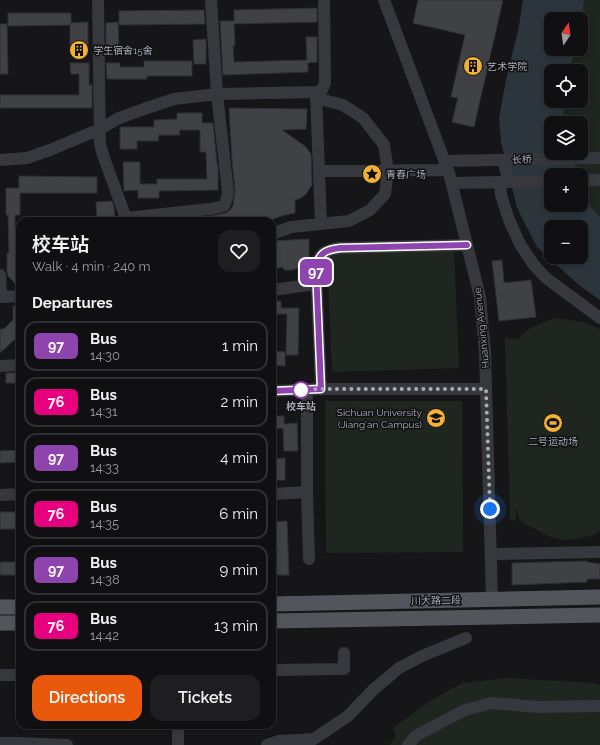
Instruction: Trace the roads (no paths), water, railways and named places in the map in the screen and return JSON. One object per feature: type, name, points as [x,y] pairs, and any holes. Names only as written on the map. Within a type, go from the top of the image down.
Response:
[{"type":"main road","name":"川大路二段","points":[[276,604],[600,597]]},
{"type":"main road","points":[[0,607],[16,607]]},
{"type":"main road","name":"川大路二段","points":[[276,621],[600,615]]},
{"type":"main road","points":[[0,623],[16,623]]},
{"type":"street","points":[[98,0],[100,144],[125,217]]},
{"type":"street","points":[[143,217],[224,206],[227,198],[228,192],[217,94],[211,0]]},
{"type":"street","points":[[321,224],[316,96],[322,90],[325,83],[324,0]]},
{"type":"street","name":"Huanxing Avenue","points":[[384,0],[452,183],[480,297],[485,352],[492,599]]},
{"type":"street","points":[[0,160],[27,158],[50,150],[100,129],[118,118],[174,99],[217,94],[316,96],[324,100],[343,105],[363,118],[384,145],[388,171],[385,194],[370,210],[349,221],[291,227],[276,233]]},
{"type":"street","name":"长桥","points":[[319,171],[388,171],[504,160],[594,158]]},
{"type":"street","points":[[504,160],[507,182],[501,195],[509,220],[520,244],[533,264],[546,278],[600,318]]},
{"type":"street","points":[[452,183],[544,181]]},
{"type":"street","points":[[321,389],[316,268],[317,261],[323,253],[331,249],[340,248],[467,245]]},
{"type":"street","points":[[0,275],[6,298]]},
{"type":"street","points":[[276,289],[316,284]]},
{"type":"street","points":[[0,366],[16,365]]},
{"type":"street","points":[[276,391],[321,389],[486,389]]},
{"type":"street","points":[[307,390],[307,492],[309,559]]},
{"type":"street","points":[[276,494],[307,492]]},
{"type":"street","points":[[0,494],[16,494]]},
{"type":"street","points":[[491,554],[600,552]]},
{"type":"street","points":[[267,745],[279,741],[314,739],[348,716],[374,689],[399,668],[422,656],[466,638]]},
{"type":"street","points":[[276,670],[344,669],[344,653]]},
{"type":"street","points":[[0,675],[16,675]]},
{"type":"street","points":[[408,745],[417,735],[464,710],[492,703],[539,707],[600,706]]},
{"type":"street","points":[[178,729],[178,745]]},
{"type":"street","points":[[0,743],[67,745]]},
{"type":"place","name":"学生宿舍15舍","points":[[79,50]]},
{"type":"place","name":"艺术学院","points":[[473,66]]},
{"type":"place","name":"青春广场","points":[[372,174]]},
{"type":"place","name":"校车站","points":[[301,390]]},
{"type":"place","name":"Sichuan University (Jiang'an Campus)","points":[[436,418]]},
{"type":"place","name":"二号运动场","points":[[553,423]]}]
